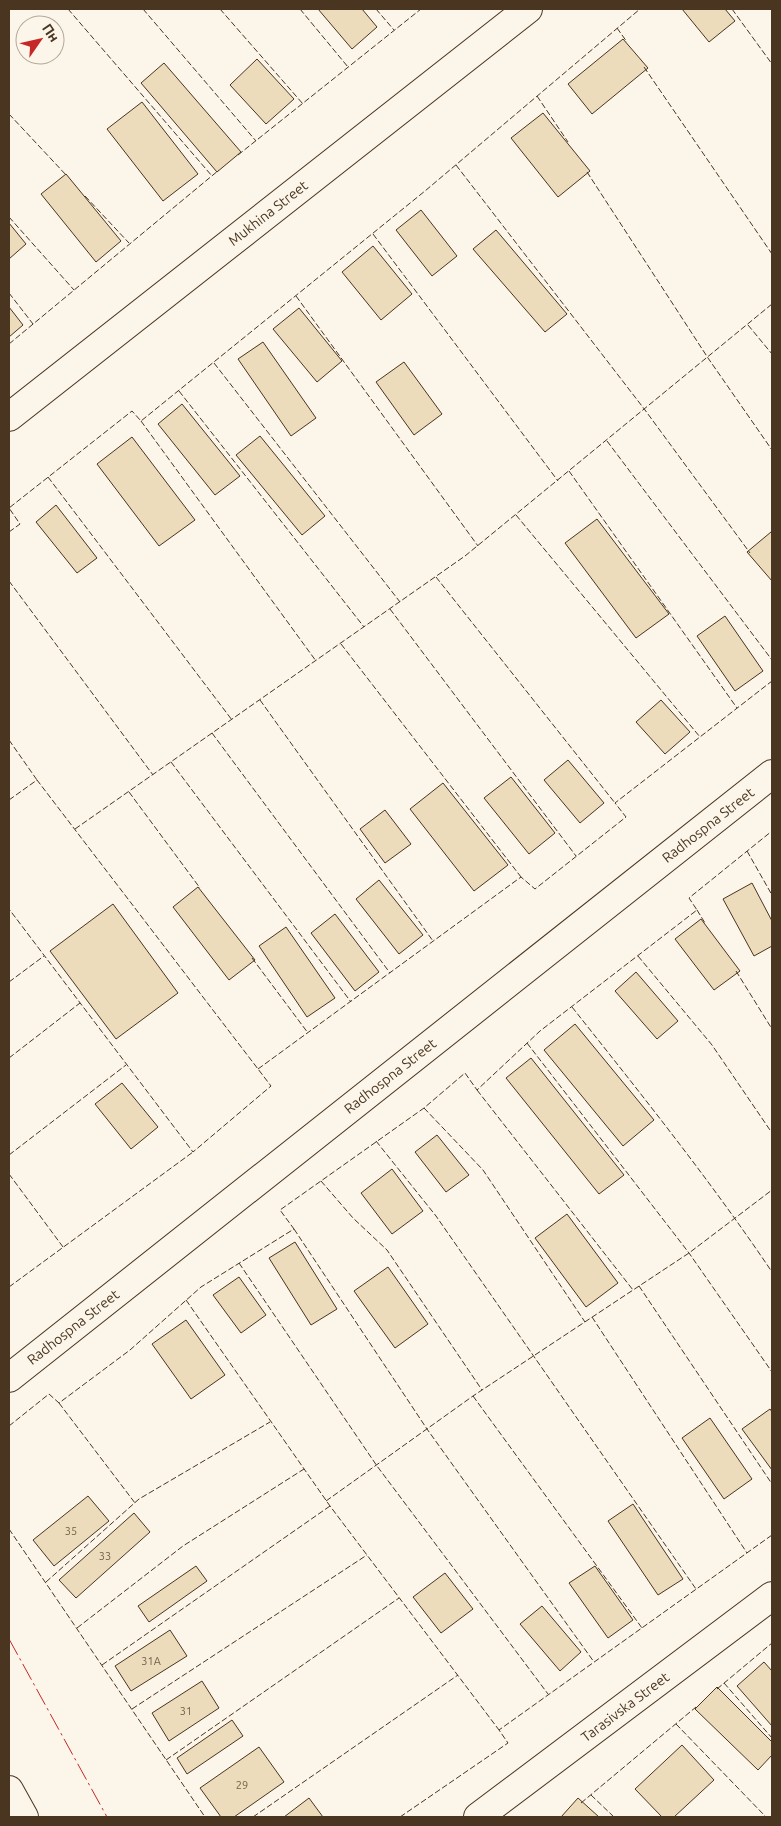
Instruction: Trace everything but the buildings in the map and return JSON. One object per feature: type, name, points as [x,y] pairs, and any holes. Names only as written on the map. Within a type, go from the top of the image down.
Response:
[{"type":"street","name":"Mukhina Street","points":[[9,417],[528,9]]},
{"type":"street","name":"Radhospna Street","points":[[9,1378],[772,774]]},
{"type":"street","name":"Tarasivska Street","points":[[478,1817],[772,1596]]},
{"type":"street","points":[[9,1790],[24,1817]]},
{"type":"fence","points":[[68,9],[212,176]]},
{"type":"fence","points":[[143,9],[256,141]]},
{"type":"fence","points":[[220,9],[303,104]]},
{"type":"fence","points":[[300,9],[348,67]]},
{"type":"fence","points":[[376,9],[394,30]]},
{"type":"fence","points":[[238,155],[421,9]]},
{"type":"fence","points":[[9,532],[20,524],[9,508],[132,411],[141,421],[425,191],[640,9]]},
{"type":"fence","points":[[732,9],[772,64]]},
{"type":"fence","points":[[617,28],[627,42]]},
{"type":"fence","points":[[644,67],[772,254]]},
{"type":"fence","points":[[537,96],[568,142]]},
{"type":"fence","points":[[9,114],[67,176]]},
{"type":"fence","points":[[456,165],[645,410],[750,553]]},
{"type":"fence","points":[[9,344],[219,170]]},
{"type":"fence","points":[[587,172],[708,358],[772,450]]},
{"type":"fence","points":[[85,196],[129,243]]},
{"type":"fence","points":[[9,217],[74,290]]},
{"type":"fence","points":[[373,234],[558,481]]},
{"type":"fence","points":[[9,293],[33,324]]},
{"type":"fence","points":[[296,296],[478,546]]},
{"type":"fence","points":[[75,829],[465,556],[772,304]]},
{"type":"fence","points":[[748,325],[772,354]]},
{"type":"fence","points":[[214,363],[400,602]]},
{"type":"fence","points":[[179,391],[364,627]]},
{"type":"fence","points":[[141,421],[316,661]]},
{"type":"fence","points":[[607,441],[772,660]]},
{"type":"fence","points":[[569,471],[737,708]]},
{"type":"fence","points":[[48,477],[232,720]]},
{"type":"fence","points":[[516,515],[700,737]]},
{"type":"fence","points":[[436,577],[615,803]]},
{"type":"fence","points":[[9,581],[153,775]]},
{"type":"fence","points":[[390,609],[576,856]]},
{"type":"fence","points":[[341,644],[521,877]]},
{"type":"fence","points":[[258,1069],[521,877],[535,889],[626,817],[615,803],[772,681]]},
{"type":"fence","points":[[260,700],[433,941]]},
{"type":"fence","points":[[212,733],[390,973]]},
{"type":"fence","points":[[9,740],[37,780]]},
{"type":"fence","points":[[171,762],[351,1002]]},
{"type":"fence","points":[[9,800],[37,780],[271,1086],[193,1152],[9,909]]},
{"type":"fence","points":[[129,792],[200,888]]},
{"type":"fence","points":[[9,1426],[49,1394],[59,1403],[130,1350],[201,1287],[294,1229],[280,1210],[424,1108],[465,1073],[477,1090],[540,1031],[697,910],[689,898],[772,831]]},
{"type":"fence","points":[[747,851],[772,895]]},
{"type":"fence","points":[[697,910],[705,923]]},
{"type":"fence","points":[[9,982],[44,956]]},
{"type":"fence","points":[[638,956],[712,1045],[772,1133]]},
{"type":"fence","points":[[252,958],[308,1033]]},
{"type":"fence","points":[[736,971],[772,1029]]},
{"type":"fence","points":[[9,1058],[80,1003]]},
{"type":"fence","points":[[572,1007],[700,1171],[772,1272]]},
{"type":"fence","points":[[527,1043],[689,1253],[772,1372]]},
{"type":"fence","points":[[9,1155],[126,1065]]},
{"type":"fence","points":[[477,1090],[633,1290]]},
{"type":"fence","points":[[424,1108],[483,1170],[585,1322]]},
{"type":"fence","points":[[376,1141],[436,1216],[696,1589]]},
{"type":"fence","points":[[9,1287],[193,1152]]},
{"type":"fence","points":[[9,1174],[63,1247]]},
{"type":"fence","points":[[321,1181],[353,1218],[387,1250],[482,1390]]},
{"type":"fence","points":[[326,1501],[473,1396],[689,1253],[772,1190]]},
{"type":"fence","points":[[294,1229],[427,1429],[594,1662]]},
{"type":"fence","points":[[239,1263],[377,1466],[548,1694]]},
{"type":"fence","points":[[639,1286],[772,1484]]},
{"type":"fence","points":[[186,1300],[330,1506],[499,1730]]},
{"type":"fence","points":[[592,1317],[747,1553]]},
{"type":"fence","points":[[473,1396],[642,1628]]},
{"type":"fence","points":[[59,1403],[135,1503]]},
{"type":"fence","points":[[46,1582],[139,1499],[270,1422]]},
{"type":"fence","points":[[77,1628],[183,1546],[304,1469]]},
{"type":"fence","points":[[102,1665],[330,1506]]},
{"type":"fence","points":[[9,1529],[205,1817]]},
{"type":"fence","points":[[400,1817],[508,1743],[499,1730],[772,1535]]},
{"type":"fence","points":[[132,1709],[367,1555]]},
{"type":"fence","points":[[166,1760],[399,1598]]},
{"type":"fence","points":[[717,1689],[772,1643]]},
{"type":"fence","points":[[253,1817],[458,1675]]},
{"type":"fence","points":[[724,1683],[772,1738]]},
{"type":"fence","points":[[581,1803],[696,1707]]},
{"type":"fence","points":[[676,1724],[766,1817]]},
{"type":"fence","points":[[591,1795],[614,1817]]},
{"type":"power","points":[[9,1639],[107,1817]]}]
